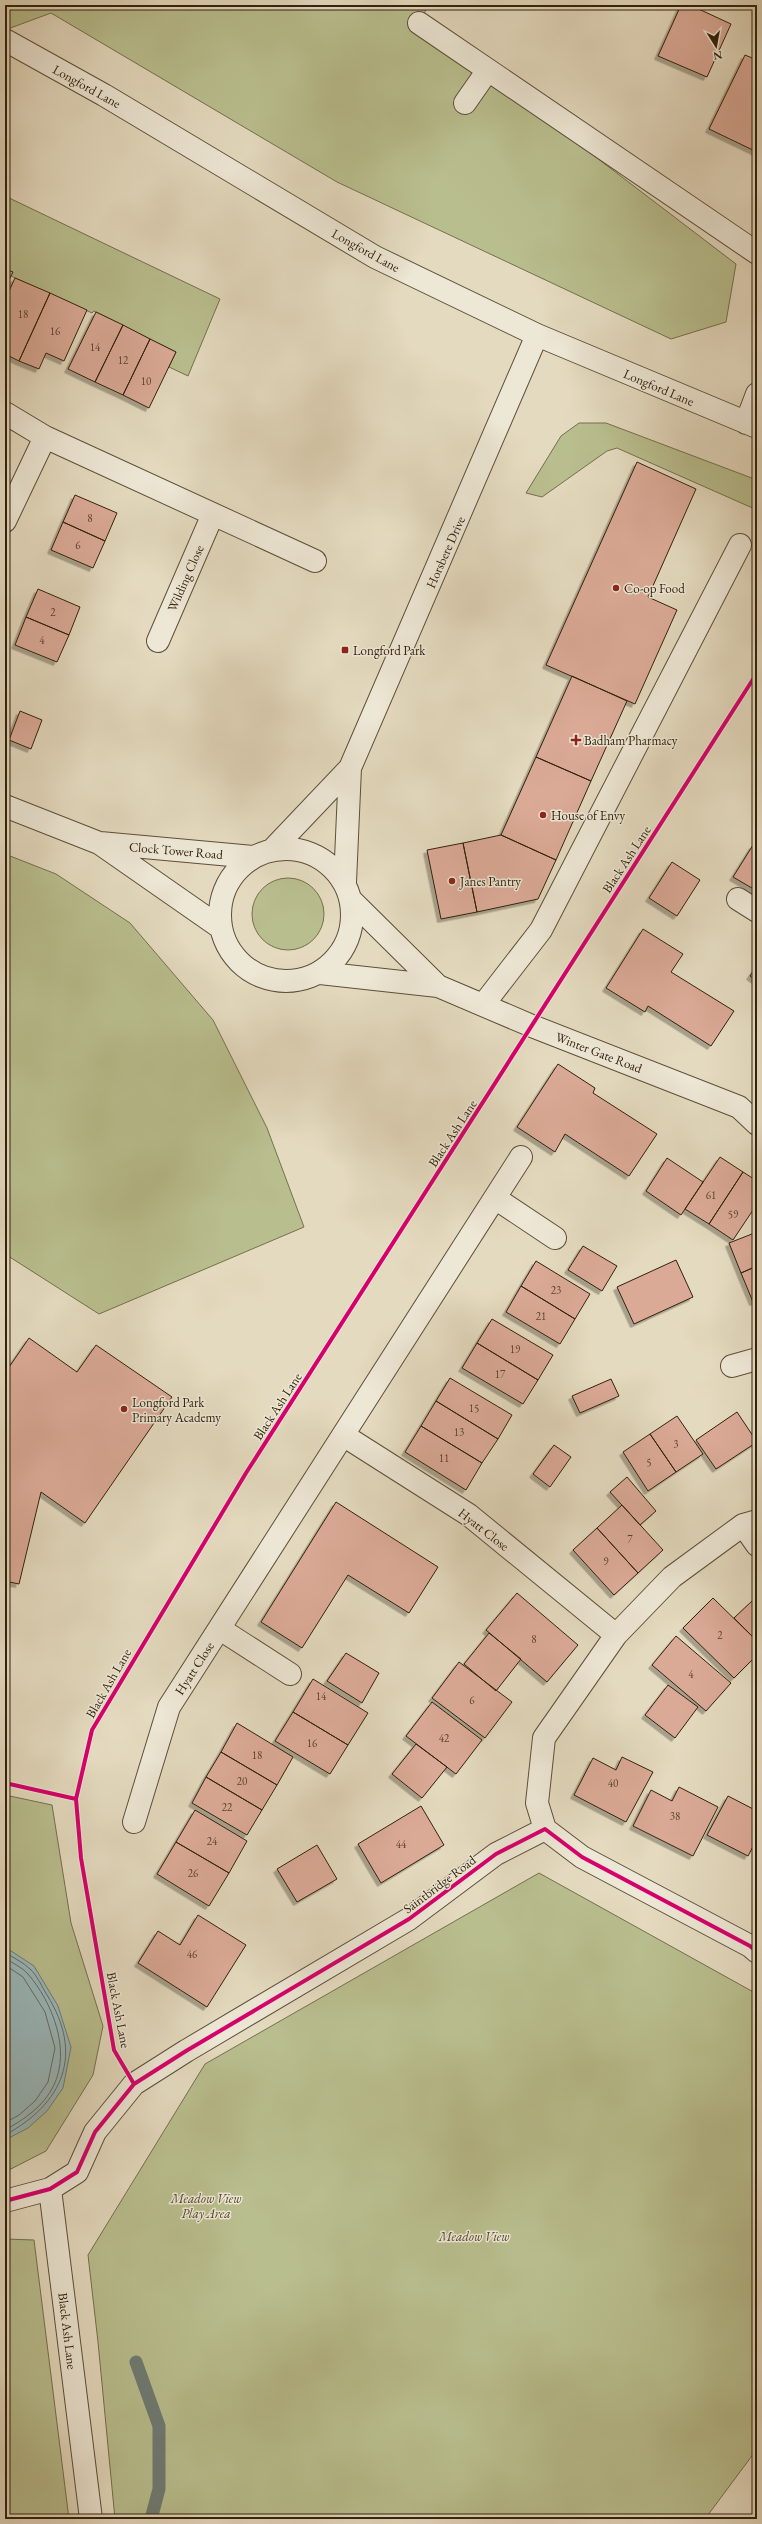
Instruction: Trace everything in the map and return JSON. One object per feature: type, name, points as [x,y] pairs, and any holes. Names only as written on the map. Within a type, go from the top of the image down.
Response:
[{"type":"street","points":[[419,23],[757,253]]},
{"type":"street","name":"Longford Lane","points":[[5,40],[104,95],[375,257],[537,335],[751,425],[757,394]]},
{"type":"street","points":[[465,103],[488,70]]},
{"type":"street","name":"Horsbere Drive","points":[[273,849],[350,768],[537,335]]},
{"type":"street","points":[[5,413],[45,437],[315,562]]},
{"type":"street","points":[[5,521],[45,437]]},
{"type":"street","name":"Wilding Close","points":[[158,642],[213,514]]},
{"type":"street","points":[[483,1005],[541,930],[740,545]]},
{"type":"street","name":"Horsbere Drive","points":[[348,892],[350,768]]},
{"type":"street","name":"Clock Tower Road","points":[[5,806],[99,843],[221,928]]},
{"type":"street","name":"Clock Tower Road","points":[[99,843],[253,857]]},
{"type":"street","points":[[273,849],[294,849],[314,854],[332,865],[348,892],[353,922],[347,942],[336,960],[320,973],[300,980],[279,981],[259,976],[242,964],[228,948],[221,928],[220,908],[225,887],[237,870],[253,857],[273,849]]},
{"type":"street","name":"Winter Gate Road","points":[[348,892],[438,986]]},
{"type":"street","points":[[738,899],[757,911]]},
{"type":"street","name":"Winter Gate Road","points":[[320,973],[438,986],[739,1107],[757,1124]]},
{"type":"street","name":"Hyatt Close","points":[[134,1822],[169,1707],[521,1157]]},
{"type":"street","points":[[495,1198],[555,1238]]},
{"type":"street","points":[[732,1366],[757,1359]]},
{"type":"street","name":"Hyatt Close","points":[[343,1435],[469,1515],[616,1635]]},
{"type":"street","points":[[757,1546],[750,1523],[672,1577],[616,1635],[544,1738],[537,1803],[545,1829],[582,1857],[750,1946],[757,1952]]},
{"type":"street","name":"Hyatt Close","points":[[220,1629],[290,1674]]},
{"type":"street","name":"Saintbridge Road","points":[[50,2189],[76,2172],[95,2132],[134,2084],[186,2051],[409,1919],[496,1854],[545,1829]]},
{"type":"street","points":[[5,2201],[50,2189]]},
{"type":"street","name":"Black Ash Lane","points":[[50,2189],[91,2519]]},
{"type":"green space","points":[[5,5],[428,5],[420,23],[736,264],[726,322],[671,339],[337,182],[51,13],[5,30]]},
{"type":"green space","points":[[5,196],[220,299],[188,376],[169,367],[176,352],[94,311],[92,313],[11,276],[12,272],[5,269]]},
{"type":"green space","points":[[579,423],[606,423],[757,480],[757,510],[617,448],[607,451],[542,497],[526,493],[561,436]]},
{"type":"green space","points":[[5,854],[56,874],[130,923],[213,1020],[267,1128],[304,1227],[99,1314],[5,1254]]},
{"type":"green space","points":[[281,878],[295,878],[302,880],[314,888],[322,900],[324,914],[322,928],[314,940],[302,948],[295,950],[281,950],[274,948],[262,940],[254,928],[252,921],[252,907],[254,900],[262,888],[274,880]]},
{"type":"green space","points":[[5,1795],[52,1805],[71,1923],[103,2026],[93,2075],[46,2151],[5,2172]]},
{"type":"green space","name":"Meadow View","points":[[539,1873],[757,1994],[757,2449],[705,2519],[115,2519],[88,2255],[205,2064]]},
{"type":"green space","points":[[5,2239],[34,2240],[69,2519],[5,2519]]},
{"type":"water","points":[[5,1947],[34,1966],[58,2006],[71,2047],[63,2088],[47,2111],[28,2128],[5,2140]]},
{"type":"building","points":[[681,5],[690,5],[731,24],[707,77],[658,56]]},
{"type":"building","points":[[745,55],[757,60],[757,152],[709,129]]},
{"type":"building","points":[[5,269],[13,272],[5,288]]},
{"type":"building","points":[[15,278],[50,293],[19,361],[5,354],[5,300]]},
{"type":"building","points":[[50,293],[87,310],[64,361],[46,353],[39,369],[19,361]]},
{"type":"building","points":[[96,312],[123,325],[95,382],[68,369]]},
{"type":"building","points":[[123,325],[150,339],[123,395],[95,382]]},
{"type":"building","points":[[150,339],[176,352],[149,408],[123,395]]},
{"type":"building","name":"Co-op Food","points":[[637,462],[696,489],[648,597],[677,610],[635,704],[546,665]]},
{"type":"building","points":[[75,495],[117,513],[105,541],[63,522]]},
{"type":"building","points":[[63,522],[105,541],[93,568],[51,550]]},
{"type":"building","points":[[38,589],[80,607],[69,635],[26,617]]},
{"type":"building","points":[[26,617],[69,635],[57,662],[15,645]]},
{"type":"building","name":"Badham Pharmacy","points":[[572,676],[627,701],[591,781],[536,757]]},
{"type":"building","points":[[20,711],[42,720],[31,749],[9,740]]},
{"type":"building","name":"House of Envy","points":[[536,757],[591,781],[556,860],[501,835]]},
{"type":"building","points":[[501,835],[556,860],[538,899],[477,912],[463,843]]},
{"type":"building","name":"Janes Pantry","points":[[463,843],[477,912],[441,919],[427,850]]},
{"type":"building","points":[[753,845],[757,847],[757,891],[733,877]]},
{"type":"building","points":[[672,862],[700,880],[677,916],[649,898]]},
{"type":"building","points":[[643,929],[683,954],[671,972],[734,1011],[711,1046],[648,1006],[645,1012],[606,988]]},
{"type":"building","points":[[757,966],[757,981],[750,976]]},
{"type":"building","points":[[558,1064],[595,1088],[593,1093],[657,1134],[629,1176],[565,1134],[555,1152],[517,1127]]},
{"type":"building","points":[[720,1157],[743,1172],[709,1224],[685,1209]]},
{"type":"building","points":[[667,1158],[703,1182],[681,1215],[646,1191]]},
{"type":"building","points":[[743,1172],[757,1181],[757,1204],[733,1240],[709,1224]]},
{"type":"building","points":[[757,1232],[757,1266],[741,1273],[729,1243]]},
{"type":"building","points":[[583,1246],[617,1266],[602,1291],[568,1270]]},
{"type":"building","points":[[676,1260],[693,1297],[634,1324],[617,1287]]},
{"type":"building","points":[[536,1261],[590,1294],[575,1319],[521,1286]]},
{"type":"building","points":[[757,1266],[757,1301],[753,1302],[741,1273]]},
{"type":"building","points":[[521,1286],[575,1319],[560,1344],[506,1312]]},
{"type":"building","points":[[492,1319],[553,1355],[538,1380],[477,1343]]},
{"type":"building","points":[[29,1338],[77,1372],[96,1345],[172,1397],[85,1523],[41,1492],[19,1584],[5,1581],[5,1373]]},
{"type":"building","points":[[477,1343],[538,1380],[523,1404],[462,1368]]},
{"type":"building","points":[[450,1378],[512,1415],[498,1439],[436,1401]]},
{"type":"building","points":[[611,1379],[619,1396],[580,1413],[572,1396]]},
{"type":"building","points":[[436,1401],[498,1439],[482,1463],[421,1426]]},
{"type":"building","points":[[737,1412],[757,1442],[716,1469],[696,1440]]},
{"type":"building","points":[[677,1416],[703,1454],[676,1472],[650,1434]]},
{"type":"building","points":[[421,1426],[482,1463],[466,1490],[405,1452]]},
{"type":"building","points":[[650,1434],[676,1472],[648,1491],[623,1452]]},
{"type":"building","points":[[554,1445],[571,1457],[550,1487],[533,1474]]},
{"type":"building","points":[[627,1477],[656,1511],[640,1525],[610,1492]]},
{"type":"building","points":[[336,1502],[438,1567],[409,1613],[348,1575],[302,1648],[261,1622]]},
{"type":"building","points":[[622,1505],[663,1550],[638,1573],[597,1528]]},
{"type":"building","points":[[597,1528],[638,1573],[614,1595],[573,1550]]},
{"type":"building","points":[[517,1593],[578,1645],[547,1682],[486,1630]]},
{"type":"building","points":[[713,1598],[757,1641],[757,1655],[734,1678],[683,1628]]},
{"type":"building","points":[[752,1601],[757,1606],[757,1641],[734,1618]]},
{"type":"building","points":[[489,1633],[521,1659],[496,1691],[464,1664]]},
{"type":"building","points":[[676,1636],[731,1683],[706,1711],[652,1665]]},
{"type":"building","points":[[346,1653],[379,1673],[362,1703],[327,1681]]},
{"type":"building","points":[[459,1662],[512,1702],[485,1738],[432,1698]]},
{"type":"building","points":[[313,1679],[368,1713],[348,1745],[293,1712]]},
{"type":"building","points":[[668,1685],[698,1707],[675,1738],[645,1715]]},
{"type":"building","points":[[432,1702],[482,1740],[456,1774],[406,1736]]},
{"type":"building","points":[[293,1712],[348,1745],[330,1774],[275,1741]]},
{"type":"building","points":[[237,1723],[293,1757],[277,1785],[221,1752]]},
{"type":"building","points":[[416,1744],[447,1767],[422,1798],[392,1774]]},
{"type":"building","points":[[221,1752],[277,1785],[262,1810],[206,1777]]},
{"type":"building","points":[[622,1757],[653,1772],[626,1822],[574,1795],[593,1758],[616,1770]]},
{"type":"building","points":[[206,1777],[262,1810],[247,1835],[192,1803]]},
{"type":"building","points":[[679,1787],[718,1807],[693,1856],[633,1826],[651,1790],[672,1801]]},
{"type":"building","points":[[728,1796],[757,1811],[757,1839],[748,1856],[707,1835]]},
{"type":"building","points":[[421,1806],[444,1845],[381,1883],[358,1844]]},
{"type":"building","points":[[195,1810],[247,1841],[229,1873],[176,1842]]},
{"type":"building","points":[[176,1842],[229,1873],[209,1906],[157,1874]]},
{"type":"building","points":[[317,1845],[337,1879],[297,1902],[277,1869]]},
{"type":"building","points":[[198,1915],[246,1945],[207,2007],[138,1963],[158,1931],[180,1945]]},
{"type":"waterway","points":[[136,2362],[159,2426],[159,2489],[151,2519]]},
{"type":"cycle path","points":[[134,2084],[114,2050],[81,1858],[76,1799],[92,1730],[246,1473],[757,673]]},
{"type":"cycle path","points":[[5,1783],[76,1799]]},
{"type":"cycle path","points":[[5,2201],[50,2189],[77,2172],[95,2132],[134,2084],[186,2051],[409,1919],[496,1854],[545,1829],[582,1857],[750,1946],[757,1952]]},
{"type":"place","name":"Co-op Food","points":[[616,588]]},
{"type":"place","name":"Longford Park","points":[[345,650]]},
{"type":"place","name":"Badham Pharmacy","points":[[576,740]]},
{"type":"place","name":"House of Envy","points":[[543,815]]},
{"type":"place","name":"Janes Pantry","points":[[452,881]]},
{"type":"place","name":"Longford Park Primary Academy","points":[[124,1409]]},
{"type":"park label","name":"Meadow View Play Area","points":[[206,2206]]}]
